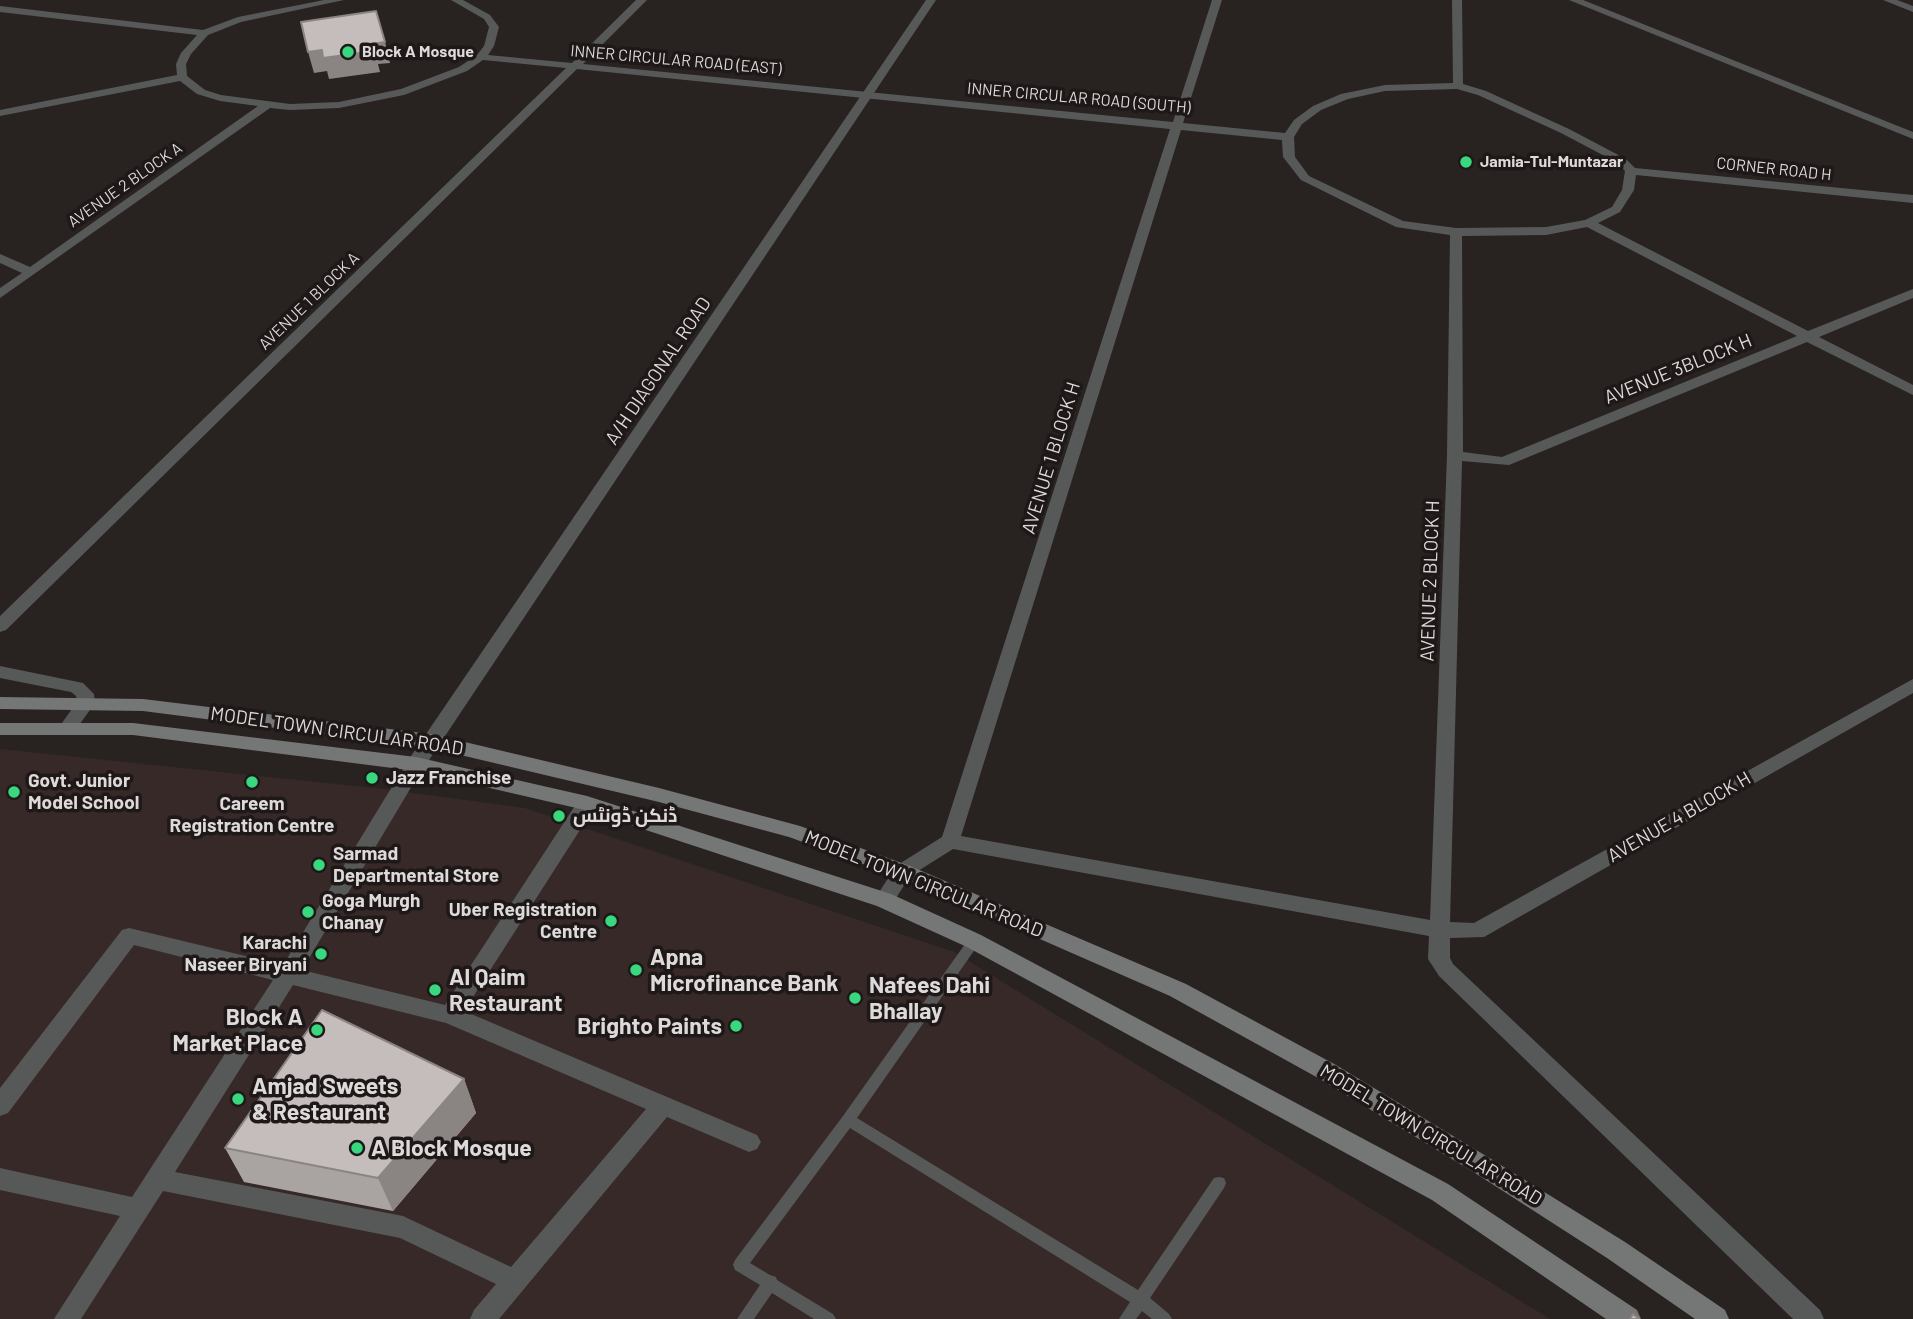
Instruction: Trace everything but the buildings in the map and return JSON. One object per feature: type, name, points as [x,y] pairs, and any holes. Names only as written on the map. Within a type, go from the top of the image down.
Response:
[{"type":"main road","name":"MODEL TOWN CIRCULAR ROAD","points":[[0,703],[86,703],[215,712],[431,741],[659,794],[793,831],[903,871],[1178,990],[1328,1072],[1605,1243],[1716,1319]]},
{"type":"main road","name":"MODEL TOWN CIRCULAR ROAD","points":[[0,729],[68,727],[204,736],[416,764],[587,803],[884,900],[974,941],[1440,1192],[1628,1319]]},
{"type":"street","points":[[0,9],[204,33],[239,20],[339,0]]},
{"type":"street","points":[[0,113],[182,78],[201,92],[268,104],[314,107],[383,97],[445,78],[481,57],[489,46],[494,27],[487,17],[456,0]]},
{"type":"street","name":"AVENUE 1 BLOCK A","points":[[0,626],[642,0]]},
{"type":"street","name":"A/H DIAGONAL ROAD","points":[[67,1319],[287,977],[431,741],[931,0]]},
{"type":"street","name":"AVENUE 1 BLOCK H","points":[[950,841],[1217,0]]},
{"type":"street","points":[[1457,0],[1458,86]]},
{"type":"street","points":[[1574,0],[1913,136]]},
{"type":"street","points":[[1888,0],[1913,9]]},
{"type":"street","points":[[182,78],[181,64],[186,53],[204,33]]},
{"type":"street","name":"INNER CIRCULAR ROAD (EAST)","points":[[481,57],[868,95]]},
{"type":"street","points":[[1458,86],[1482,93],[1622,161],[1631,171],[1628,190],[1616,209],[1589,223],[1546,231],[1456,232],[1401,223],[1352,203],[1305,178],[1289,156],[1288,137],[1298,122],[1317,108],[1345,96],[1385,88],[1458,86]]},
{"type":"street","name":"INNER CIRCULAR ROAD (SOUTH)","points":[[868,95],[1288,137]]},
{"type":"street","name":"AVENUE 2 BLOCK A","points":[[0,294],[268,104]]},
{"type":"street","name":"CORNER ROAD H","points":[[1631,171],[1913,199]]},
{"type":"street","points":[[1589,223],[1913,391]]},
{"type":"street","name":"AVENUE 2 BLOCK H","points":[[1456,232],[1455,455],[1439,959],[1446,970],[1811,1319]]},
{"type":"street","points":[[0,258],[29,271]]},
{"type":"street","name":"AVENUE 3BLOCK H","points":[[1455,455],[1504,462],[1913,293]]},
{"type":"street","points":[[0,672],[77,687],[86,694],[86,703],[68,727]]},
{"type":"street","name":"AVENUE 4 BLOCK H","points":[[950,841],[1464,933],[1487,927],[1913,685]]},
{"type":"street","points":[[450,1015],[587,803]]},
{"type":"street","points":[[884,900],[903,871],[950,841]]},
{"type":"street","points":[[0,1106],[129,936],[450,1015],[749,1142]]},
{"type":"street","points":[[483,1319],[663,1105]]},
{"type":"street","points":[[0,1178],[138,1209]]},
{"type":"street","points":[[156,1179],[403,1227],[515,1281]]},
{"type":"lane","points":[[828,1319],[740,1265],[848,1120],[974,941]]},
{"type":"lane","points":[[848,1120],[1140,1300],[1164,1319]]},
{"type":"lane","points":[[1127,1319],[1219,1183]]},
{"type":"lane","points":[[745,1319],[771,1282]]},
{"type":"shaded area","points":[[0,749],[384,789],[525,808],[954,952],[1550,1319],[0,1319]]},
{"type":"place","name":"Block A Mosque","points":[[348,52]]},
{"type":"place","name":"Jamia-Tul-Muntazar","points":[[1466,162]]},
{"type":"place","name":"Jazz Franchise","points":[[372,778]]},
{"type":"place","name":"Careem Registration Centre","points":[[252,782]]},
{"type":"place","name":"Govt. Junior Model School","points":[[14,792]]},
{"type":"place","name":"ڈنکن ڈونٹس","points":[[559,816]]},
{"type":"place","name":"Sarmad Departmental Store","points":[[319,865]]},
{"type":"place","name":"Goga Murgh Chanay","points":[[308,912]]},
{"type":"place","name":"Uber Registration Centre","points":[[611,921]]},
{"type":"place","name":"Karachi Naseer Biryani","points":[[321,954]]},
{"type":"place","name":"Apna Microfinance Bank","points":[[636,970]]},
{"type":"place","name":"Al Qaim Restaurant","points":[[435,990]]},
{"type":"place","name":"Nafees Dahi Bhallay","points":[[855,998]]},
{"type":"place","name":"Brighto Paints","points":[[736,1026]]},
{"type":"place","name":"Block A Market Place","points":[[317,1030]]},
{"type":"place","name":"Amjad Sweets & Restaurant","points":[[238,1099]]},
{"type":"place","name":"A Block Mosque","points":[[357,1148]]}]
